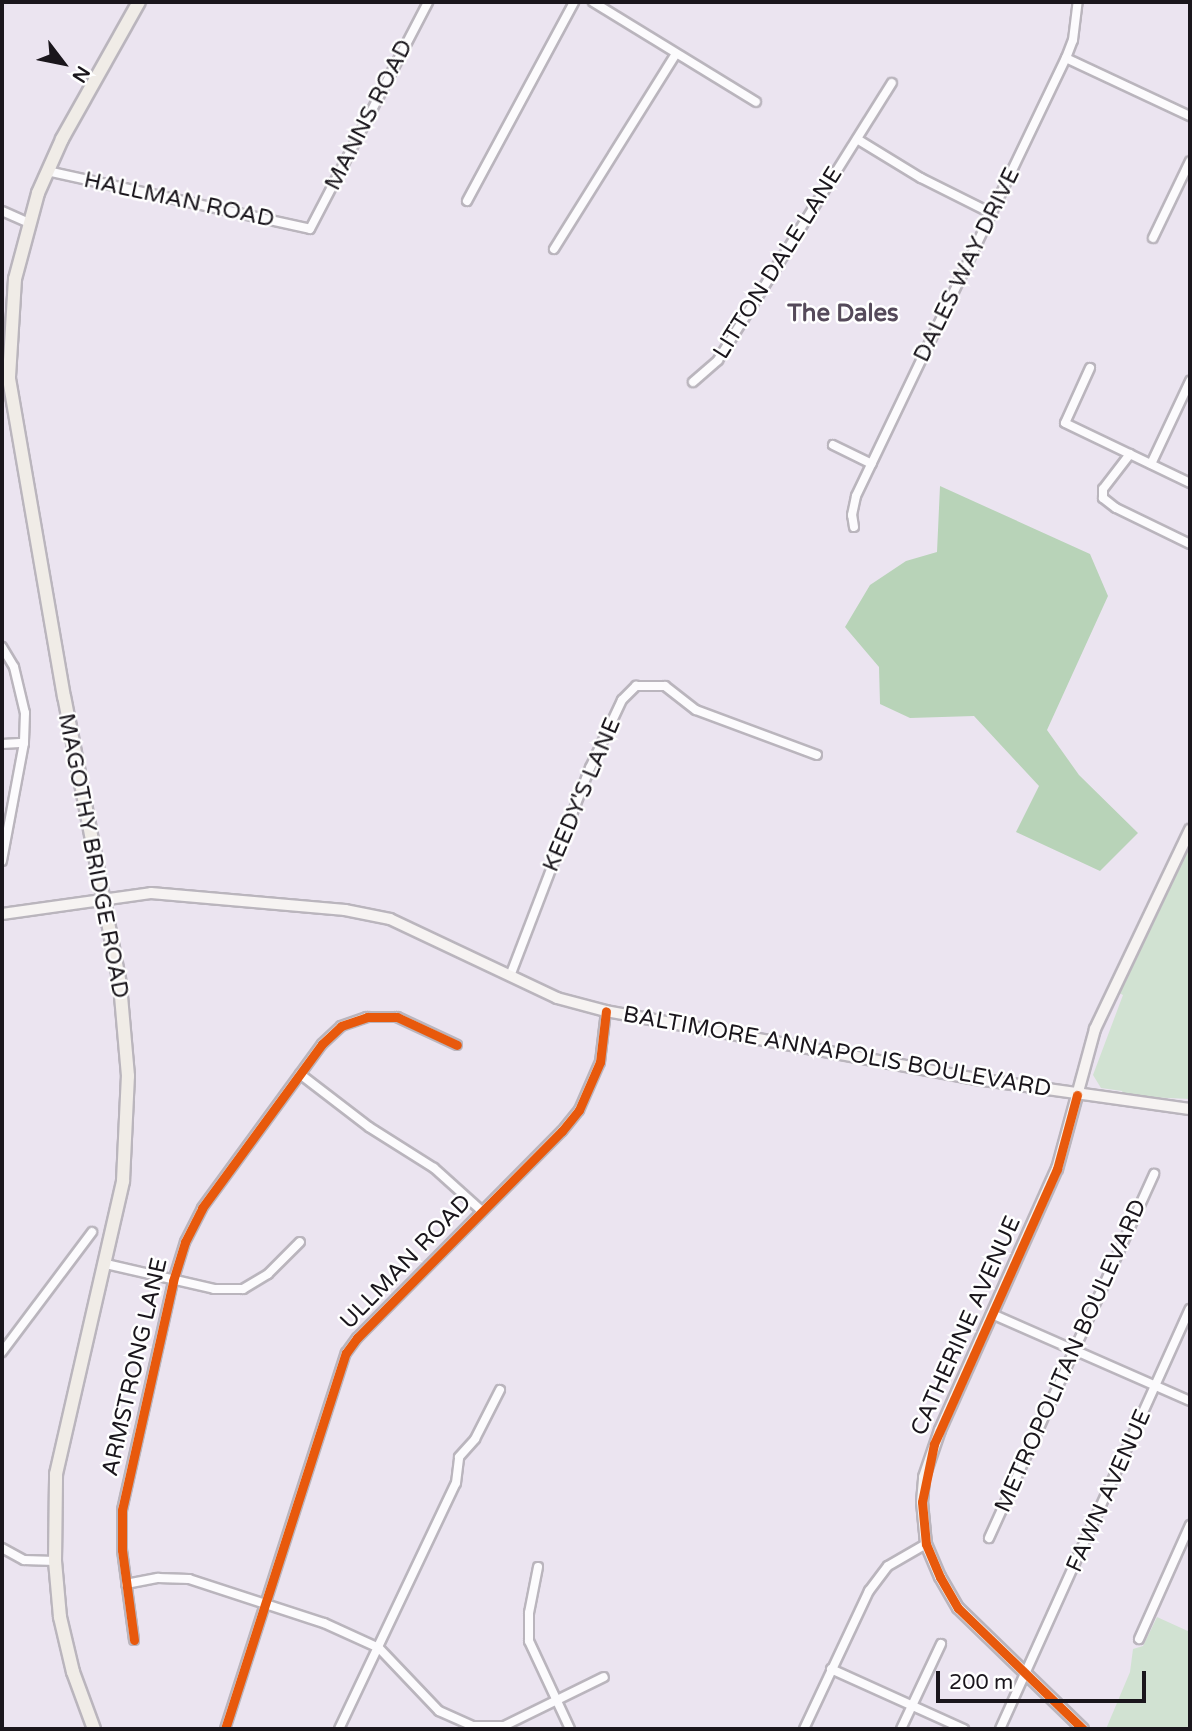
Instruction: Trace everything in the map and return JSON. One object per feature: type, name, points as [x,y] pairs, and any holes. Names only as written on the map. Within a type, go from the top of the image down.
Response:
[{"type":"main road","name":"MAGOTHY BRIDGE ROAD","points":[[94,1729],[73,1672],[60,1617],[55,1561],[56,1474],[123,1181],[128,1102],[120,984],[16,426],[9,377],[6,316],[29,223],[47,171],[138,2]]},
{"type":"main road","name":"CATHERINE AVENUE","points":[[1083,1729],[958,1608],[940,1577],[926,1544],[922,1502],[930,1455],[1057,1169],[1089,1045],[1100,1016],[1190,830]]},
{"type":"main road","name":"BALTIMORE ANNAPOLIS BOULEVARD","points":[[2,914],[103,899],[163,894],[345,910],[390,919],[557,998],[606,1011],[1077,1094],[1190,1109]]},
{"type":"street","name":"MANNS ROAD","points":[[310,229],[428,2]]},
{"type":"street","points":[[467,201],[574,2]]},
{"type":"street","points":[[593,2],[756,102]]},
{"type":"street","name":"DALES WAY DRIVE","points":[[854,527],[853,505],[1066,58],[1073,40],[1078,2]]},
{"type":"street","points":[[554,249],[676,54]]},
{"type":"street","points":[[1066,58],[1190,116]]},
{"type":"street","name":"LITTON DALE LANE","points":[[693,382],[718,360],[892,83]]},
{"type":"street","points":[[857,139],[921,178],[991,214]]},
{"type":"street","points":[[1153,238],[1190,161]]},
{"type":"street","name":"HALLMAN ROAD","points":[[47,171],[310,229]]},
{"type":"street","points":[[2,211],[29,223]]},
{"type":"street","points":[[1090,368],[1065,423],[1190,483]]},
{"type":"street","points":[[1151,464],[1190,381]]},
{"type":"street","points":[[833,445],[872,464]]},
{"type":"street","points":[[1130,454],[1103,489],[1103,498],[1116,508],[1190,544]]},
{"type":"street","points":[[2,647],[20,686],[25,713],[24,743],[2,861]]},
{"type":"street","name":"KEEDY'S LANE","points":[[510,976],[590,768],[622,700],[636,686],[665,686],[696,710],[817,755]]},
{"type":"street","points":[[2,744],[24,743]]},
{"type":"street","name":"ULLMAN ROAD","points":[[225,1729],[346,1353],[357,1338],[482,1210],[562,1132],[579,1110],[600,1062],[606,1011]]},
{"type":"street","name":"ARMSTRONG LANE","points":[[134,1640],[126,1584],[122,1510],[173,1281],[185,1242],[202,1208],[330,1035],[349,1022],[382,1016],[409,1021],[457,1045]]},
{"type":"street","points":[[300,1074],[366,1125],[434,1168],[482,1210]]},
{"type":"street","name":"METROPOLITAN BOULEVARD","points":[[989,1538],[1153,1174]]},
{"type":"street","points":[[2,1352],[92,1232]]},
{"type":"street","points":[[106,1264],[214,1289],[243,1289],[268,1275],[300,1242]]},
{"type":"street","name":"FAWN AVENUE","points":[[1000,1729],[1190,1309]]},
{"type":"street","points":[[992,1314],[1190,1401]]},
{"type":"street","points":[[338,1729],[456,1483],[459,1457],[475,1439],[500,1390]]},
{"type":"street","points":[[1139,1639],[1190,1525]]},
{"type":"street","points":[[804,1729],[869,1591],[888,1566],[926,1544]]},
{"type":"street","points":[[2,1548],[24,1560],[55,1561]]},
{"type":"street","points":[[538,1567],[530,1603],[529,1641],[569,1729]]},
{"type":"street","points":[[126,1584],[158,1578],[189,1579],[324,1623],[379,1648],[439,1711],[472,1726],[504,1726],[604,1677]]},
{"type":"street","points":[[901,1729],[942,1644]]},
{"type":"street","points":[[831,1669],[964,1729]]},
{"type":"green space","points":[[940,486],[1090,554],[1108,596],[1047,730],[1079,775],[1138,833],[1100,871],[1016,832],[1039,786],[974,716],[910,718],[880,704],[879,667],[845,627],[870,585],[906,561],[937,552]]},
{"type":"green space","points":[[1190,845],[1190,1099],[1124,1096],[1122,1091],[1101,1088],[1093,1075],[1123,995],[1119,993]]},
{"type":"green space","points":[[1157,1617],[1190,1632],[1190,1729],[1106,1729],[1130,1672],[1133,1649],[1143,1646]]},
{"type":"cycle path","points":[[225,1729],[346,1353],[357,1338],[562,1131],[579,1110],[600,1062],[606,1011]]},
{"type":"cycle path","points":[[134,1640],[122,1550],[122,1510],[173,1281],[185,1242],[202,1208],[322,1044],[341,1026],[367,1017],[397,1017],[457,1045]]},
{"type":"cycle path","points":[[1077,1095],[1057,1169],[934,1444],[922,1502],[926,1544],[940,1577],[958,1608],[1083,1729]]},
{"type":"district","name":"The Dales","points":[[843,314]]}]
